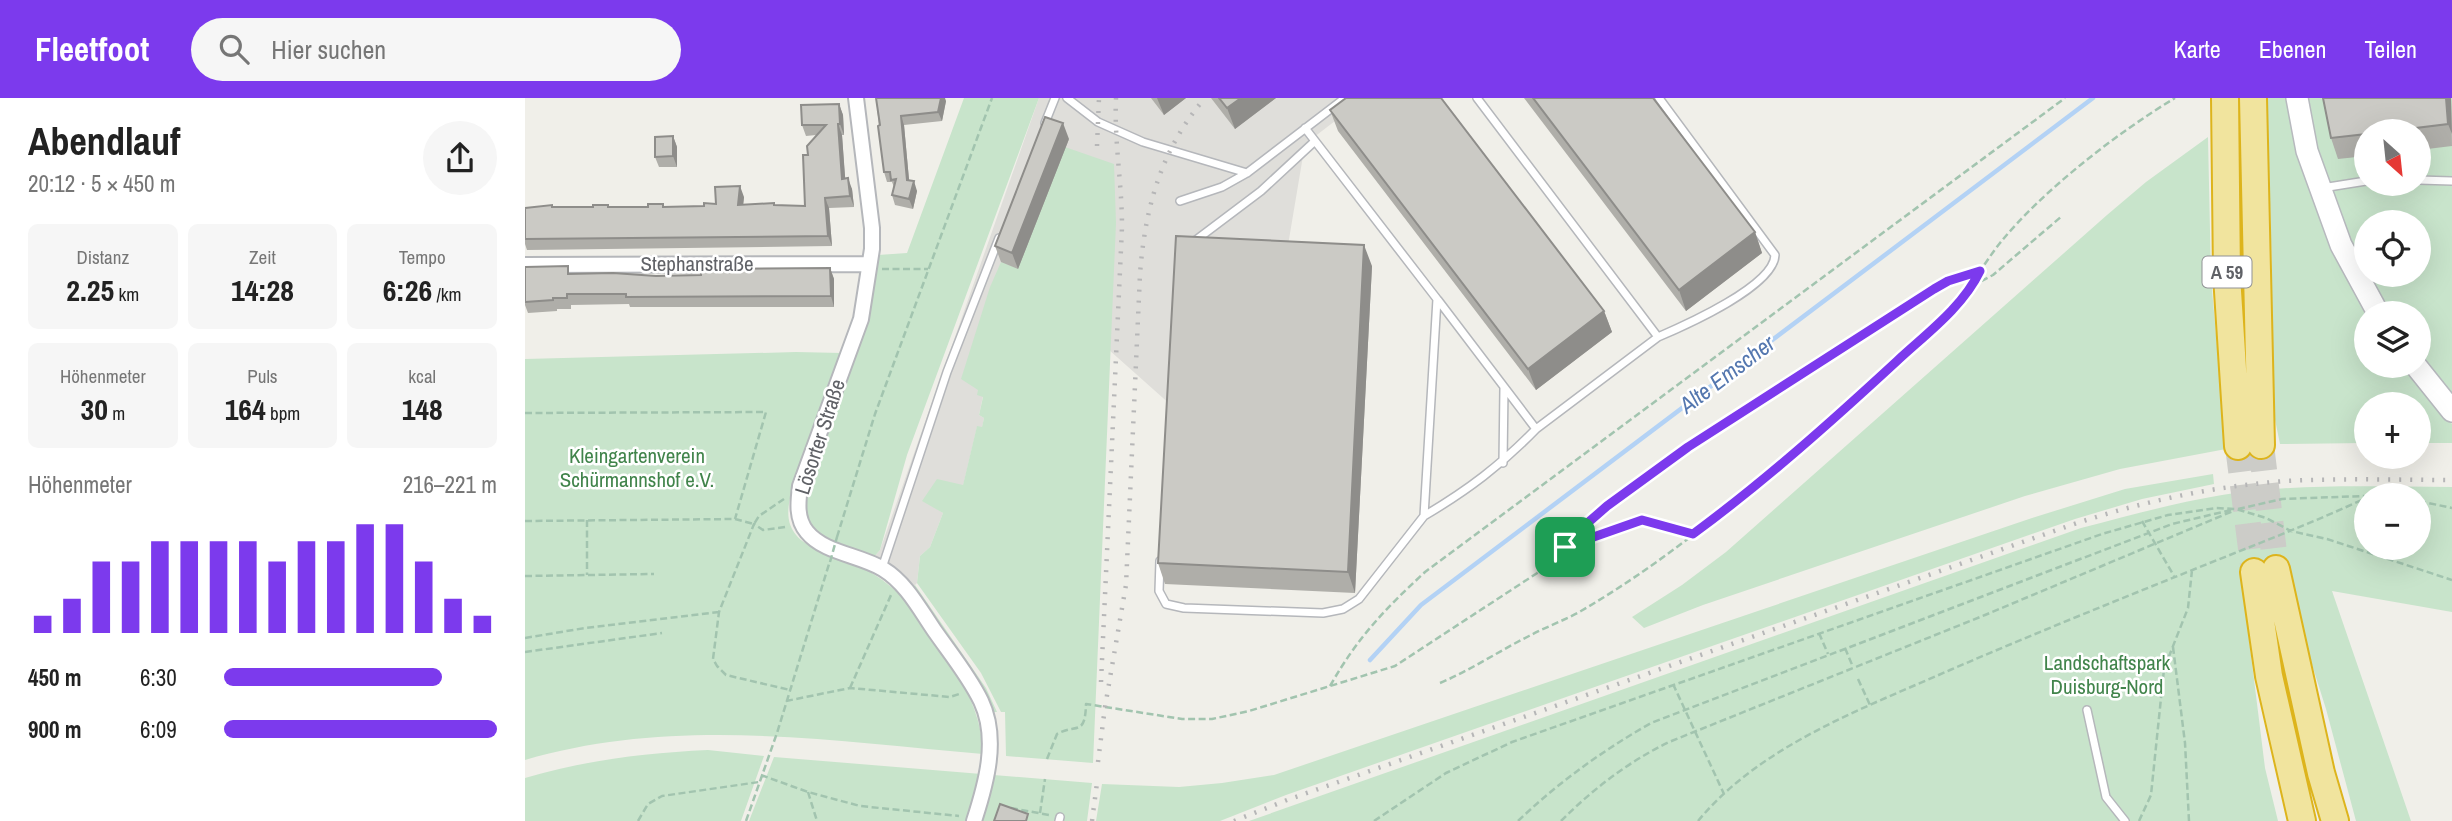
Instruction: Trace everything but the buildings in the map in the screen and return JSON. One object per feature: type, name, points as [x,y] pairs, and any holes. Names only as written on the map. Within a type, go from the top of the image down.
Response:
[{"type":"highway","name":"A 59","points":[[2225,98],[2227,276],[2249,445],[2253,98]]},
{"type":"highway","points":[[2302,821],[2269,676],[2265,570],[2335,821]]},
{"type":"street","name":"Lösorter Straße","points":[[856,98],[874,266],[861,319],[800,486],[798,506],[806,531],[817,542],[881,568],[907,590],[982,703],[989,730],[990,755],[988,774],[977,814]]},
{"type":"street","points":[[2297,98],[2307,151],[2320,188],[2341,245],[2371,301]]},
{"type":"street","name":"Stephanstraße","points":[[525,265],[874,266]]},
{"type":"street","points":[[2426,378],[2452,411]]},
{"type":"lane","points":[[1040,135],[1055,98]]},
{"type":"lane","points":[[1067,98],[1098,122],[1143,142],[1247,173]]},
{"type":"lane","points":[[1180,201],[1222,187],[1247,173],[1345,98]]},
{"type":"lane","points":[[1477,98],[1658,337]]},
{"type":"lane","points":[[1161,549],[1159,592],[1166,604],[1184,608],[1323,613],[1343,609],[1359,600],[1424,516],[1503,463],[1536,429],[1658,337],[1697,320],[1737,297],[1775,264],[1775,255],[1768,244],[1658,98]]},
{"type":"lane","points":[[1305,128],[1536,429]]},
{"type":"lane","points":[[1187,247],[1261,191],[1315,141]]},
{"type":"lane","points":[[2431,180],[2452,181]]},
{"type":"lane","points":[[2320,188],[2354,183]]},
{"type":"lane","points":[[881,568],[947,372],[1000,235]]},
{"type":"lane","points":[[1424,516],[1437,299]]},
{"type":"lane","points":[[1503,463],[1504,387]]},
{"type":"lane","points":[[2087,710],[2106,797],[2125,821]]},
{"type":"path","points":[[746,821],[790,690],[875,414],[992,98]]},
{"type":"path","points":[[1330,685],[1361,636],[1390,604],[1425,572],[2065,98]]},
{"type":"path","points":[[1440,683],[1460,675],[1529,635],[1579,612],[1632,579],[1693,534],[1762,479],[1944,318],[1971,287],[2001,242],[2067,178],[2145,116],[2175,98]]},
{"type":"path","points":[[1971,287],[1993,275],[2063,216]]},
{"type":"path","points":[[874,266],[928,269]]},
{"type":"path","points":[[1047,759],[1057,734],[1073,730],[1085,722],[1086,704],[1182,719],[1212,719],[1260,708],[1395,666],[1555,562],[1576,533],[1607,506],[1688,447],[1934,289],[1948,281],[1980,271]]},
{"type":"path","points":[[525,413],[766,412],[735,519]]},
{"type":"path","points":[[1518,821],[1571,774],[1615,744],[1651,723],[1684,709],[2149,533],[2206,514],[2281,499],[2354,497]]},
{"type":"path","points":[[784,498],[759,516],[754,524],[719,612],[713,652],[717,666],[726,675],[790,690]]},
{"type":"path","points":[[1698,821],[1724,794],[1756,768],[1789,746],[1870,706],[1997,650],[2291,531],[2354,502]]},
{"type":"path","points":[[2431,503],[2452,508]]},
{"type":"path","points":[[1561,821],[1589,794],[1632,761],[1694,732],[2236,509]]},
{"type":"path","points":[[1374,821],[1446,773],[1512,743],[1673,684],[2142,521],[2192,511],[2236,509],[2291,531],[2327,539],[2452,580]]},
{"type":"path","points":[[525,521],[735,519],[754,524],[763,530],[785,527]]},
{"type":"path","points":[[587,520],[587,575]]},
{"type":"path","points":[[1565,547],[1642,520],[1693,534]]},
{"type":"path","points":[[2142,521],[2174,577]]},
{"type":"path","points":[[2139,821],[2151,795],[2164,669],[2188,608],[2192,570]]},
{"type":"path","points":[[525,576],[654,574]]},
{"type":"path","points":[[850,688],[892,593]]},
{"type":"path","points":[[525,638],[719,612]]},
{"type":"path","points":[[525,652],[662,633]]},
{"type":"path","points":[[1819,633],[1828,654]]},
{"type":"path","points":[[2173,646],[2185,743],[2189,821]]},
{"type":"path","points":[[1845,648],[1853,667]]},
{"type":"path","points":[[1858,679],[1870,706]]},
{"type":"path","points":[[1673,684],[1724,794]]},
{"type":"path","points":[[786,701],[850,688],[950,697],[965,692]]},
{"type":"path","points":[[761,775],[808,792],[860,806],[977,814],[1041,813],[1059,819]]},
{"type":"path","points":[[1041,813],[1045,779]]},
{"type":"path","points":[[638,821],[648,804],[662,796],[759,782]]},
{"type":"path","points":[[808,792],[817,821]]},
{"type":"shaded area","points":[[1039,98],[1365,98],[1305,144],[1283,275],[1190,422],[1018,269],[983,396],[979,415],[984,418],[982,428],[977,427],[963,486],[923,500],[943,513],[930,547],[920,556],[917,583],[913,587],[898,572],[873,558],[880,550]]},
{"type":"green space","points":[[964,98],[1039,98],[907,455],[880,550],[873,558],[832,542],[814,527],[808,517],[807,485],[865,327],[878,255],[907,253]]},
{"type":"green space","points":[[2267,98],[2287,98],[2316,209],[2361,301],[2354,301],[2354,378],[2416,378],[2427,392],[2354,392],[2354,443],[2280,444],[2271,400],[2272,274]]},
{"type":"green space","points":[[2308,98],[2452,98],[2452,397],[2431,370],[2431,301],[2379,301],[2371,287],[2431,287],[2431,210],[2354,210],[2354,255],[2310,133]]},
{"type":"green space","points":[[2208,137],[2211,278],[2226,449],[2120,469],[2025,496],[1703,605],[1644,628],[1632,617],[1682,585],[1726,552],[2107,215],[2146,182]]},
{"type":"green space","points":[[1065,147],[1114,164],[1116,223],[1093,763],[1006,756],[1005,712],[1001,712],[981,673],[917,583],[920,556],[930,547],[943,513],[922,501],[937,479],[963,485],[977,426],[982,427],[984,418],[979,415],[983,397],[977,395],[978,390],[961,379],[990,287],[1001,262],[1017,268]]},
{"type":"green space","name":"Kleingartenverein Schürmannshof e.V.","points":[[842,353],[791,495],[788,513],[791,528],[810,546],[867,570],[888,584],[906,601],[945,654],[967,692],[981,732],[983,754],[811,739],[696,735],[582,747],[525,760],[525,359]]},
{"type":"green space","points":[[2431,398],[2452,424],[2452,443],[2431,443]]},
{"type":"green space","points":[[2213,474],[2214,484],[2142,499],[2075,519],[1286,795],[1220,821],[1096,821],[1102,784],[1179,787],[1274,775],[2032,518],[2125,489]]},
{"type":"green space","name":"Landschaftspark Duisburg-Nord","points":[[2354,486],[2354,560],[2431,560],[2431,487],[2452,487],[2452,612],[2332,591],[2411,821],[2356,821],[2326,709],[2297,617],[2241,575],[2265,768],[2278,821],[1249,821],[2081,528],[2186,502],[2250,491]]},
{"type":"green space","points":[[915,585],[986,688],[997,712],[992,712],[913,587]]},
{"type":"green space","points":[[708,750],[764,756],[741,821],[525,821],[525,778],[616,758]]},
{"type":"green space","points":[[774,757],[1092,783],[1087,821],[749,821]]},
{"type":"waterway","name":"Alte Emscher","points":[[1370,660],[1421,605],[2093,98]]},
{"type":"tunnel","points":[[2261,445],[2276,569]]},
{"type":"tunnel","points":[[2238,446],[2254,572]]},
{"type":"railway","points":[[1097,146],[1099,98]]},
{"type":"railway","points":[[1101,682],[1122,227],[1116,98]]},
{"type":"railway","points":[[1098,762],[1126,585],[1142,250],[1151,203],[1166,159],[1190,117],[1205,98]]},
{"type":"railway","points":[[1234,821],[1287,800],[2077,523],[2128,508],[2259,483],[2348,479],[2452,480]]},
{"type":"railway","points":[[1092,821],[1097,783]]},
{"type":"route","points":[[1980,271],[1971,287],[1944,318],[1877,380],[1762,479],[1693,534],[1642,520],[1565,547],[1576,533],[1607,506],[1688,447],[1892,314],[1948,281],[1980,271]]}]
